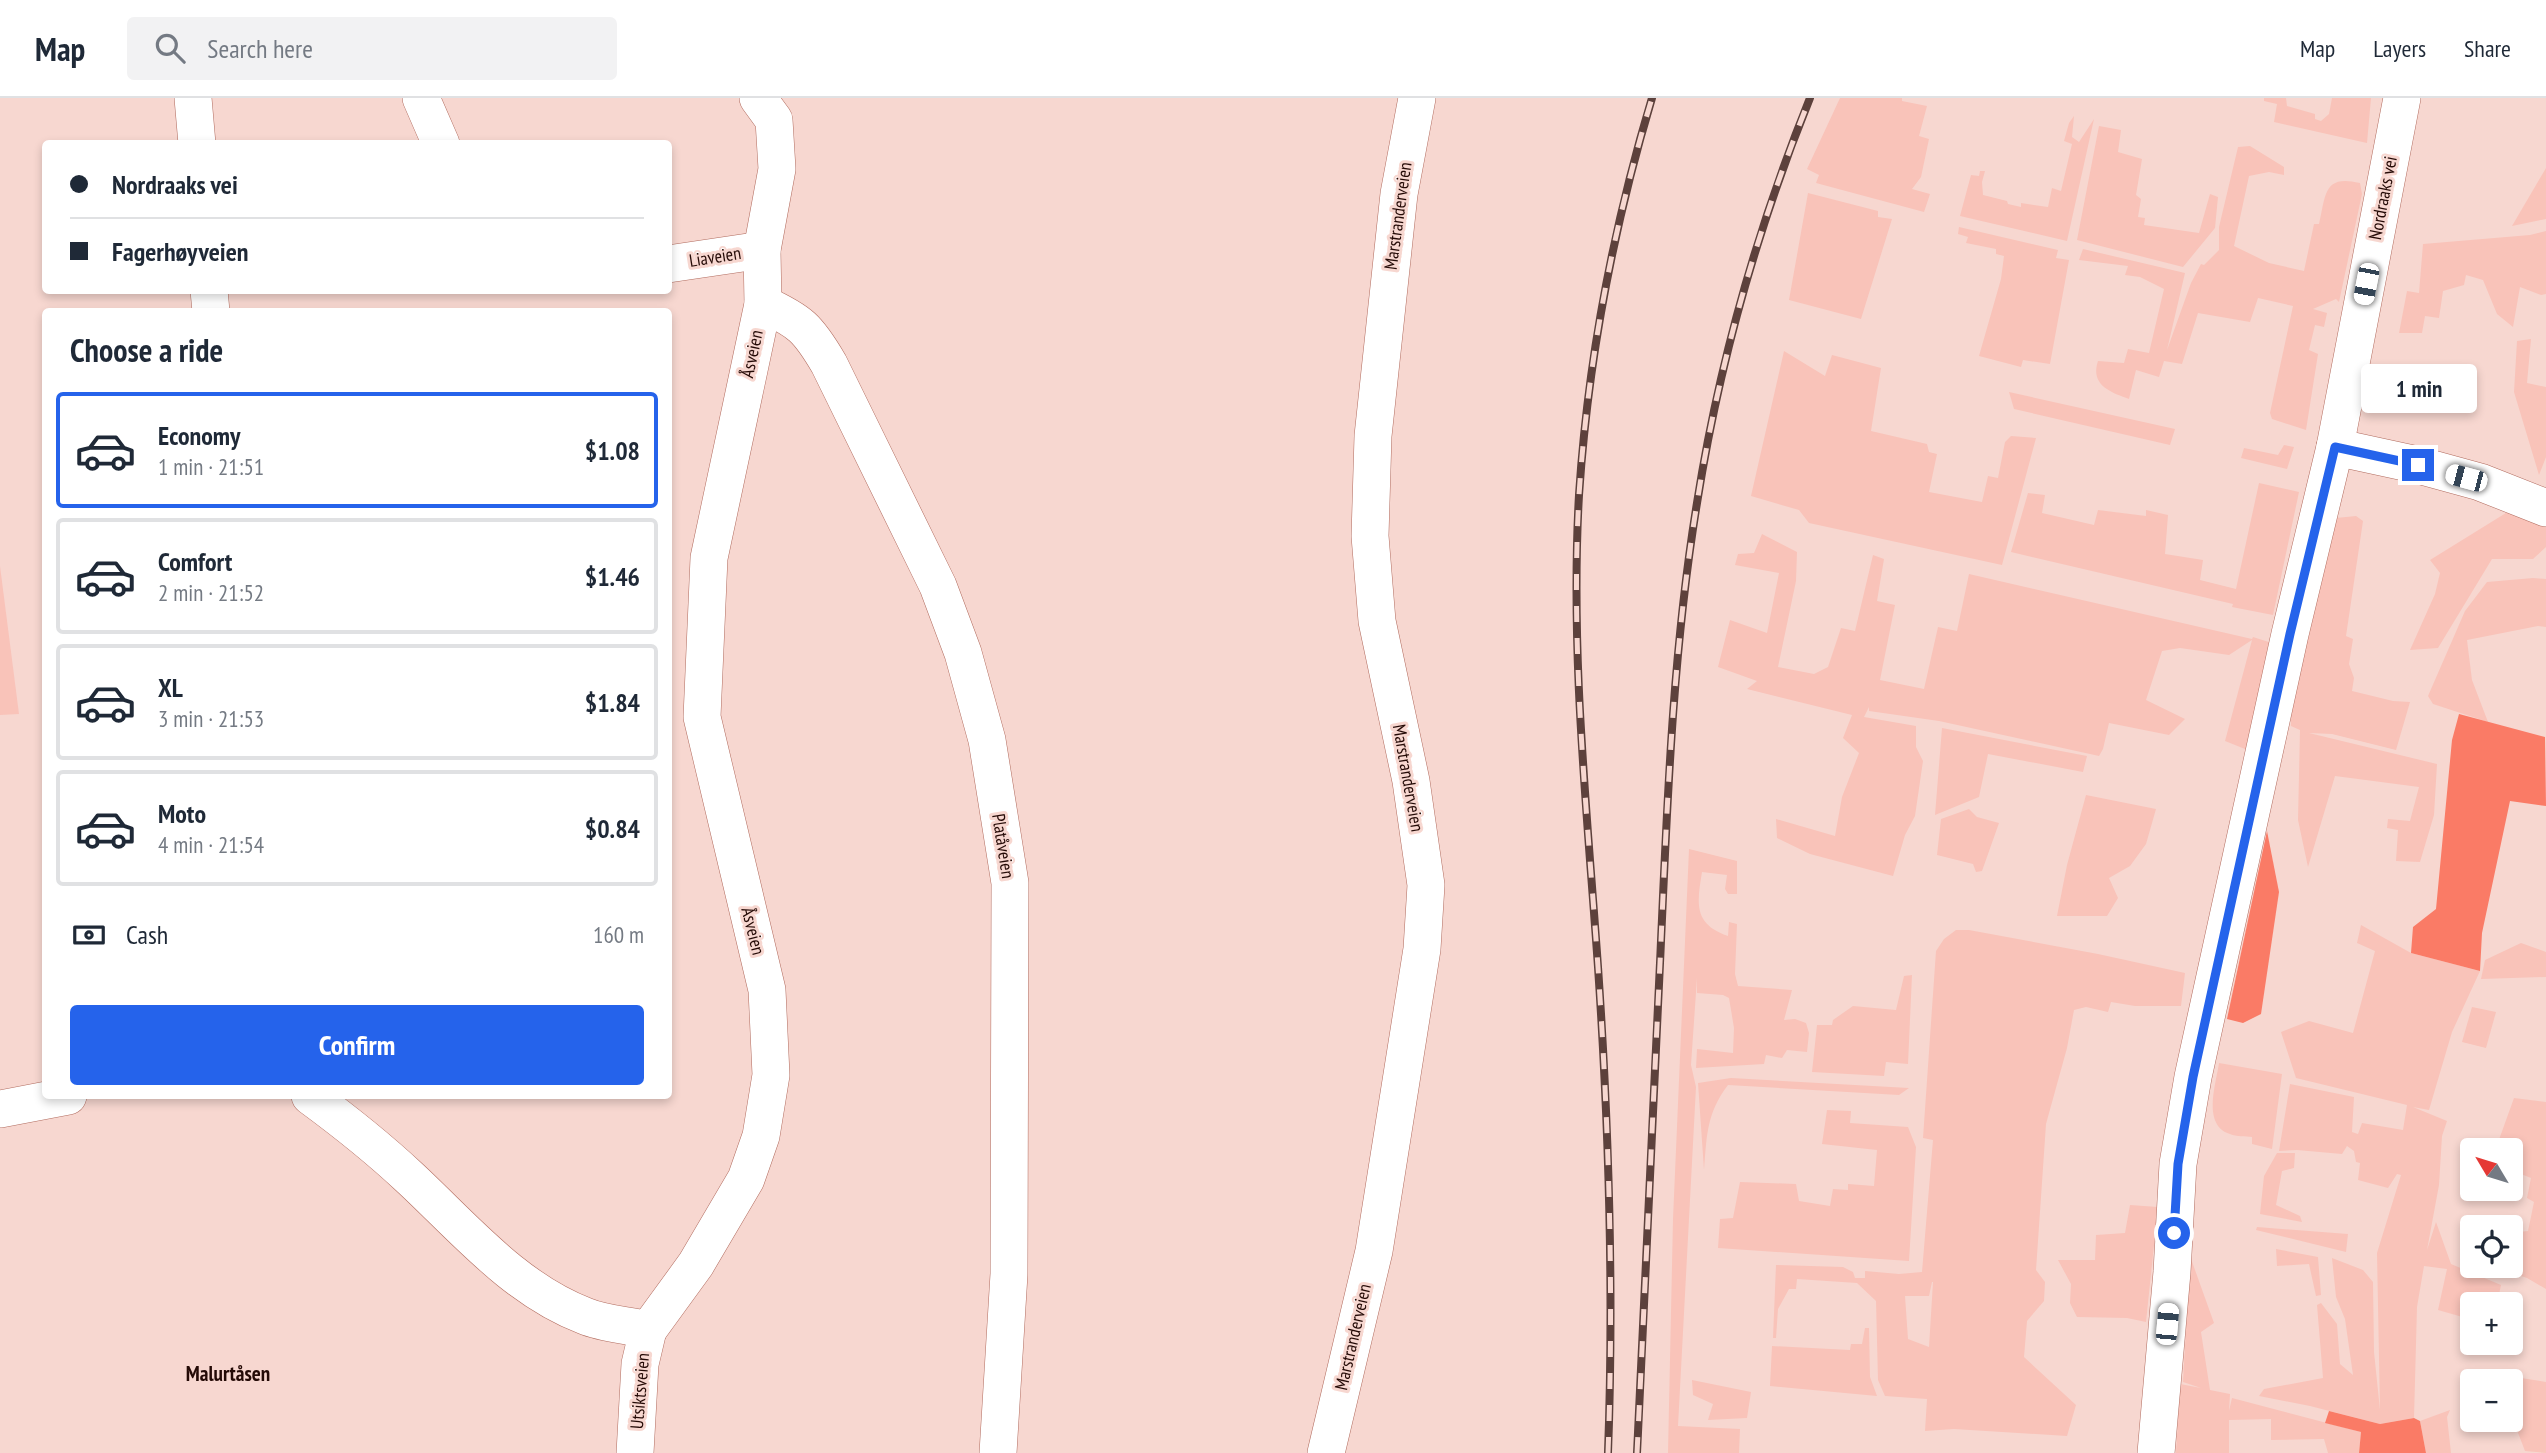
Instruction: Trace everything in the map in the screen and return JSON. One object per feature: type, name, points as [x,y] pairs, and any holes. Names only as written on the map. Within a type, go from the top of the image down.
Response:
[{"type":"street","points":[[193,98],[197,140]]},
{"type":"street","points":[[421,98],[439,140]]},
{"type":"street","name":"Åsveien","points":[[648,1330],[696,1264],[746,1179],[761,1136],[771,1075],[767,990],[702,717],[709,558],[763,304],[762,250],[777,169],[774,120],[758,98]]},
{"type":"street","name":"Marstranderveien","points":[[1326,1453],[1374,1251],[1422,948],[1426,885],[1411,780],[1377,621],[1370,536],[1373,436],[1397,208],[1417,98]]},
{"type":"street","name":"Nordraaks vei","points":[[2156,1453],[2172,1272],[2178,1164],[2193,1077],[2290,634],[2335,447],[2402,98]]},
{"type":"street","name":"Liaveien","points":[[672,263],[762,250]]},
{"type":"street","name":"Platåveien","points":[[763,304],[789,316],[812,335],[829,364],[938,586],[963,653],[987,740],[1010,883],[1009,1274],[998,1453]]},
{"type":"street","points":[[2335,447],[2480,482],[2546,508]]},
{"type":"street","points":[[0,1109],[52,1099]]},
{"type":"street","points":[[314,1099],[357,1131],[401,1170],[486,1253],[546,1297],[586,1317],[648,1330]]},
{"type":"street","name":"Utsiktsveien","points":[[635,1453],[640,1364],[648,1330]]},
{"type":"shaded area","points":[[1840,98],[1902,98],[1902,101],[1927,106],[1919,136],[1929,139],[1921,177],[1912,189],[1930,194],[1924,212],[1816,183],[1819,175],[1807,169]]},
{"type":"shaded area","points":[[2264,98],[2286,98],[2287,106],[2315,114],[2315,119],[2321,121],[2329,114],[2332,98],[2371,98],[2367,143],[2274,122],[2277,104],[2264,101]]},
{"type":"shaded area","points":[[2074,116],[2072,137],[2079,142],[2094,119],[2067,241],[1960,216],[1971,175],[1979,176],[1980,171],[1985,171],[1983,195],[2021,207],[2021,203],[2048,207],[2052,188],[2061,191],[2072,144],[2064,141]]},
{"type":"shaded area","points":[[2099,126],[2121,130],[2118,152],[2142,159],[2136,195],[2141,199],[2138,217],[2145,218],[2144,225],[2199,233],[2210,194],[2218,197],[2215,228],[2183,267],[2077,240]]},
{"type":"shaded area","points":[[2250,146],[2284,167],[2284,175],[2269,172],[2249,176],[2234,246],[2269,263],[2304,271],[2314,224],[2319,224],[2328,189],[2339,182],[2360,183],[2362,194],[2339,302],[2336,299],[2313,309],[2327,313],[2324,327],[2315,325],[2309,350],[2318,354],[2306,430],[2272,419],[2270,413],[2293,306],[2258,298],[2250,322],[2198,313],[2182,364],[2164,361],[2159,377],[2136,370],[2129,399],[2103,386],[2097,376],[2098,361],[2124,363],[2128,349],[2149,353],[2164,289],[2140,277],[2125,275],[2128,266],[2079,260],[2083,249],[2185,273],[2167,350],[2191,283],[2201,264],[2204,265],[2219,250],[2219,227],[2238,147]]},
{"type":"shaded area","points":[[2546,168],[2546,219],[2512,226]]},
{"type":"shaded area","points":[[1808,193],[1878,211],[1878,217],[1892,219],[1861,319],[1789,300]]},
{"type":"shaded area","points":[[1959,227],[2058,250],[2056,258],[2069,260],[2050,364],[2023,360],[2021,367],[1979,356],[2001,279],[2004,256],[1996,254],[1996,249],[1966,243],[1968,237],[1958,234]]},
{"type":"shaded area","points":[[2546,231],[2546,294],[2541,295],[2520,287],[2513,327],[2497,314],[2483,280],[2466,275],[2464,285],[2443,291],[2439,318],[2425,316],[2422,333],[2399,333],[2407,291],[2419,293],[2423,244],[2530,235]]},
{"type":"shaded area","points":[[2531,339],[2527,383],[2546,387],[2546,457],[2539,475],[2514,392],[2517,341]]},
{"type":"shaded area","points":[[1784,351],[1825,376],[1832,355],[1881,368],[1871,431],[1927,444],[1929,452],[1937,454],[1929,492],[1982,502],[1988,476],[1998,478],[2005,442],[2011,436],[2036,438],[2002,565],[1809,523],[1799,510],[1751,496]]},
{"type":"shaded area","points":[[2009,392],[2175,429],[2170,445],[2014,409]]},
{"type":"shaded area","points":[[2284,445],[2294,447],[2287,469],[2241,458],[2244,448],[2278,455]]},
{"type":"shaded area","points":[[2259,483],[2299,492],[2273,615],[2011,552],[2028,493],[2045,495],[2042,513],[2094,525],[2098,510],[2146,516],[2146,510],[2168,515],[2165,554],[2203,560],[2200,580],[2236,589]]},
{"type":"shaded area","points":[[2514,508],[2546,520],[2546,547],[2533,559],[2492,559],[2438,648],[2410,650],[2435,594],[2440,573],[2430,560]]},
{"type":"shaded area","points":[[2356,516],[2363,521],[2346,636],[2353,639],[2349,664],[2354,678],[2352,691],[2393,701],[2410,702],[2396,750],[2332,734],[2309,733],[2437,764],[2434,815],[2420,862],[2396,861],[2398,830],[2387,828],[2388,819],[2410,821],[2419,787],[2335,776],[2308,867],[2298,820],[2300,730],[2291,726],[2291,712],[2310,615],[2336,518]]},
{"type":"shaded area","points":[[1762,534],[1797,552],[1796,581],[1778,667],[1814,674],[1828,667],[1841,628],[1855,631],[1873,555],[1884,559],[1877,601],[1895,605],[1880,680],[1924,689],[1938,627],[1957,631],[1969,574],[2275,644],[2250,751],[2225,741],[2252,640],[2229,655],[2180,648],[2162,651],[2146,700],[2185,719],[2169,735],[2109,723],[2099,756],[1939,721],[1869,711],[1869,707],[1864,717],[1916,726],[1916,747],[1923,761],[1915,816],[1905,835],[1893,876],[1810,854],[1777,838],[1776,819],[1835,836],[1842,797],[1859,753],[1843,738],[1852,715],[1747,689],[1757,681],[1718,667],[1730,620],[1767,633],[1779,573],[1735,565],[1738,554],[1754,553]]},
{"type":"shaded area","points":[[0,566],[19,714],[0,715]]},
{"type":"shaded area","points":[[2546,579],[2546,627],[2538,626],[2467,640],[2472,680],[2488,722],[2433,704],[2428,696],[2465,611],[2487,582]]},
{"type":"shaded area","points":[[2459,714],[2545,737],[2546,806],[2510,801],[2482,933],[2480,971],[2411,953],[2413,927],[2436,909],[2452,740]]},
{"type":"shaded area","points":[[1942,728],[2087,756],[2083,772],[1988,754],[1979,797],[1935,815]]},
{"type":"shaded area","points":[[2086,795],[2156,809],[2146,844],[2130,866],[2109,878],[2118,898],[2107,916],[2057,916],[2067,865]]},
{"type":"shaded area","points":[[1969,809],[1977,817],[1999,823],[1982,871],[1976,872],[1973,864],[1937,855],[1941,819]]},
{"type":"shaded area","points":[[2267,831],[2279,892],[2261,1014],[2243,1023],[2227,1019]]},
{"type":"shaded area","points":[[1689,849],[1737,861],[1737,894],[1728,894],[1725,889],[1727,875],[1702,872],[1699,903],[1703,919],[1717,931],[1728,936],[1729,922],[1737,924],[1735,974],[1738,986],[1792,990],[1784,1020],[1795,1019],[1806,1023],[1809,1033],[1807,1052],[1787,1050],[1782,1058],[1766,1055],[1764,1064],[1696,1068],[1697,1049],[1733,1053],[1734,1028],[1729,998],[1697,993],[1697,978],[1691,1065],[1696,1087],[1678,1426],[1740,1429],[1739,1453],[1668,1453],[1673,1219]]},
{"type":"shaded area","points":[[2361,925],[2411,953],[2480,971],[2452,1032],[2429,1110],[2413,1107],[2447,1121],[2442,1136],[2439,1185],[2427,1250],[2436,1222],[2451,1264],[2460,1268],[2460,1278],[2484,1278],[2501,1285],[2500,1292],[2460,1292],[2460,1316],[2438,1310],[2447,1269],[2424,1266],[2417,1307],[2414,1418],[2380,1424],[2259,1396],[2264,1389],[2323,1378],[2317,1305],[2321,1303],[2337,1324],[2340,1364],[2353,1375],[2345,1319],[2336,1297],[2332,1258],[2363,1270],[2373,1282],[2374,1352],[2380,1410],[2377,1253],[2401,1175],[2397,1174],[2388,1188],[2358,1180],[2360,1163],[2356,1162],[2354,1151],[2347,1146],[2342,1154],[2279,1151],[2290,1084],[2354,1097],[2352,1132],[2358,1134],[2362,1123],[2403,1130],[2407,1105],[2296,1078],[2281,1032],[2309,1021],[2353,1033],[2375,951],[2357,943]]},
{"type":"shaded area","points":[[1956,930],[1969,930],[2185,973],[2181,1006],[2135,1006],[2111,1002],[2108,1012],[2086,1007],[2074,1010],[2067,1048],[2046,1124],[2036,1270],[2045,1282],[2044,1301],[2027,1321],[2024,1357],[2076,1405],[2067,1436],[1954,1429],[1925,1431],[1927,1399],[1885,1396],[1878,1380],[1876,1301],[1857,1283],[1797,1279],[1796,1289],[1789,1289],[1778,1309],[1776,1338],[1773,1338],[1776,1265],[1843,1267],[1853,1272],[1855,1278],[1865,1278],[1865,1271],[1899,1274],[1922,1272],[1933,1140],[1923,1138],[1936,951],[1944,939]],"holes":[[[1933,1282],[1929,1347],[1908,1339],[1905,1296],[1929,1296]]]},
{"type":"shaded area","points":[[2521,943],[2546,952],[2546,977],[2481,979],[2485,960]]},
{"type":"shaded area","points":[[1912,975],[1908,1064],[1886,1062],[1884,1076],[1812,1072],[1817,1025],[1832,1025],[1833,1020],[1853,1006],[1896,1010],[1904,976]]},
{"type":"shaded area","points":[[2472,1007],[2496,1012],[2486,1048],[2462,1042]]},
{"type":"shaded area","points":[[2219,1063],[2282,1074],[2272,1149],[2252,1144],[2252,1137],[2230,1134],[2216,1122],[2213,1103]]},
{"type":"shaded area","points":[[1731,1078],[1909,1088],[1899,1095],[1728,1085],[1712,1116],[1704,1170],[1698,1083]]},
{"type":"shaded area","points":[[2514,1098],[2546,1102],[2546,1289],[2523,1277],[2523,1232],[2528,1231],[2534,1202],[2527,1198],[2531,1178],[2524,1175],[2524,1138],[2500,1138]]},
{"type":"shaded area","points":[[1827,1110],[1851,1111],[1850,1123],[1908,1127],[1916,1147],[1909,1261],[1718,1248],[1720,1219],[1733,1218],[1740,1182],[1796,1184],[1799,1201],[1830,1206],[1833,1189],[1848,1190],[1848,1184],[1874,1186],[1877,1150],[1822,1144]]},
{"type":"shaded area","points":[[2277,1153],[2295,1153],[2294,1168],[2282,1171],[2276,1205],[2300,1216],[2302,1222],[2260,1214],[2264,1176]]},
{"type":"shaded area","points":[[2130,1205],[2158,1207],[2146,1322],[2127,1318],[2077,1317],[2070,1303],[2071,1284],[2058,1260],[2095,1260],[2096,1235],[2125,1233]]},
{"type":"shaded area","points":[[2257,1227],[2348,1234],[2346,1252],[2256,1230]]},
{"type":"shaded area","points":[[2276,1249],[2318,1257],[2321,1295],[2316,1296],[2309,1264],[2277,1266]]},
{"type":"shaded area","points":[[2190,1256],[2214,1323],[2201,1332],[2210,1390],[2230,1394],[2229,1411],[2232,1398],[2361,1432],[2359,1453],[2328,1453],[2324,1439],[2271,1440],[2271,1419],[2229,1420],[2229,1453],[2176,1453],[2180,1384],[2201,1388],[2183,1382]]},
{"type":"shaded area","points":[[1865,1328],[1869,1328],[1870,1377],[1877,1396],[1770,1386],[1772,1346],[1850,1350],[1851,1344],[1862,1344]]},
{"type":"shaded area","points":[[2523,1378],[2546,1382],[2546,1453],[2525,1451],[2518,1432],[2523,1432]]},
{"type":"shaded area","points":[[1692,1380],[1751,1392],[1747,1418],[1708,1420],[1713,1404],[1693,1395]]},
{"type":"shaded area","points":[[2450,1410],[2447,1417],[2451,1453],[2426,1453],[2420,1421]]},
{"type":"shaded area","points":[[2329,1411],[2380,1424],[2414,1418],[2420,1421],[2426,1453],[2359,1453],[2361,1432],[2325,1423]]},
{"type":"railway","points":[[1608,1453],[1611,1331],[1608,1149],[1581,731],[1577,554],[1583,444],[1604,294],[1625,196],[1652,98]]},
{"type":"railway","points":[[1637,1453],[1668,790],[1676,675],[1689,560],[1706,451],[1728,348],[1773,197],[1810,98]]},
{"type":"district","name":"Malurtåsen","points":[[228,1374]]},
{"type":"route","points":[[2174,1233],[2178,1164],[2193,1077],[2290,634],[2335,447],[2418,465]]}]
